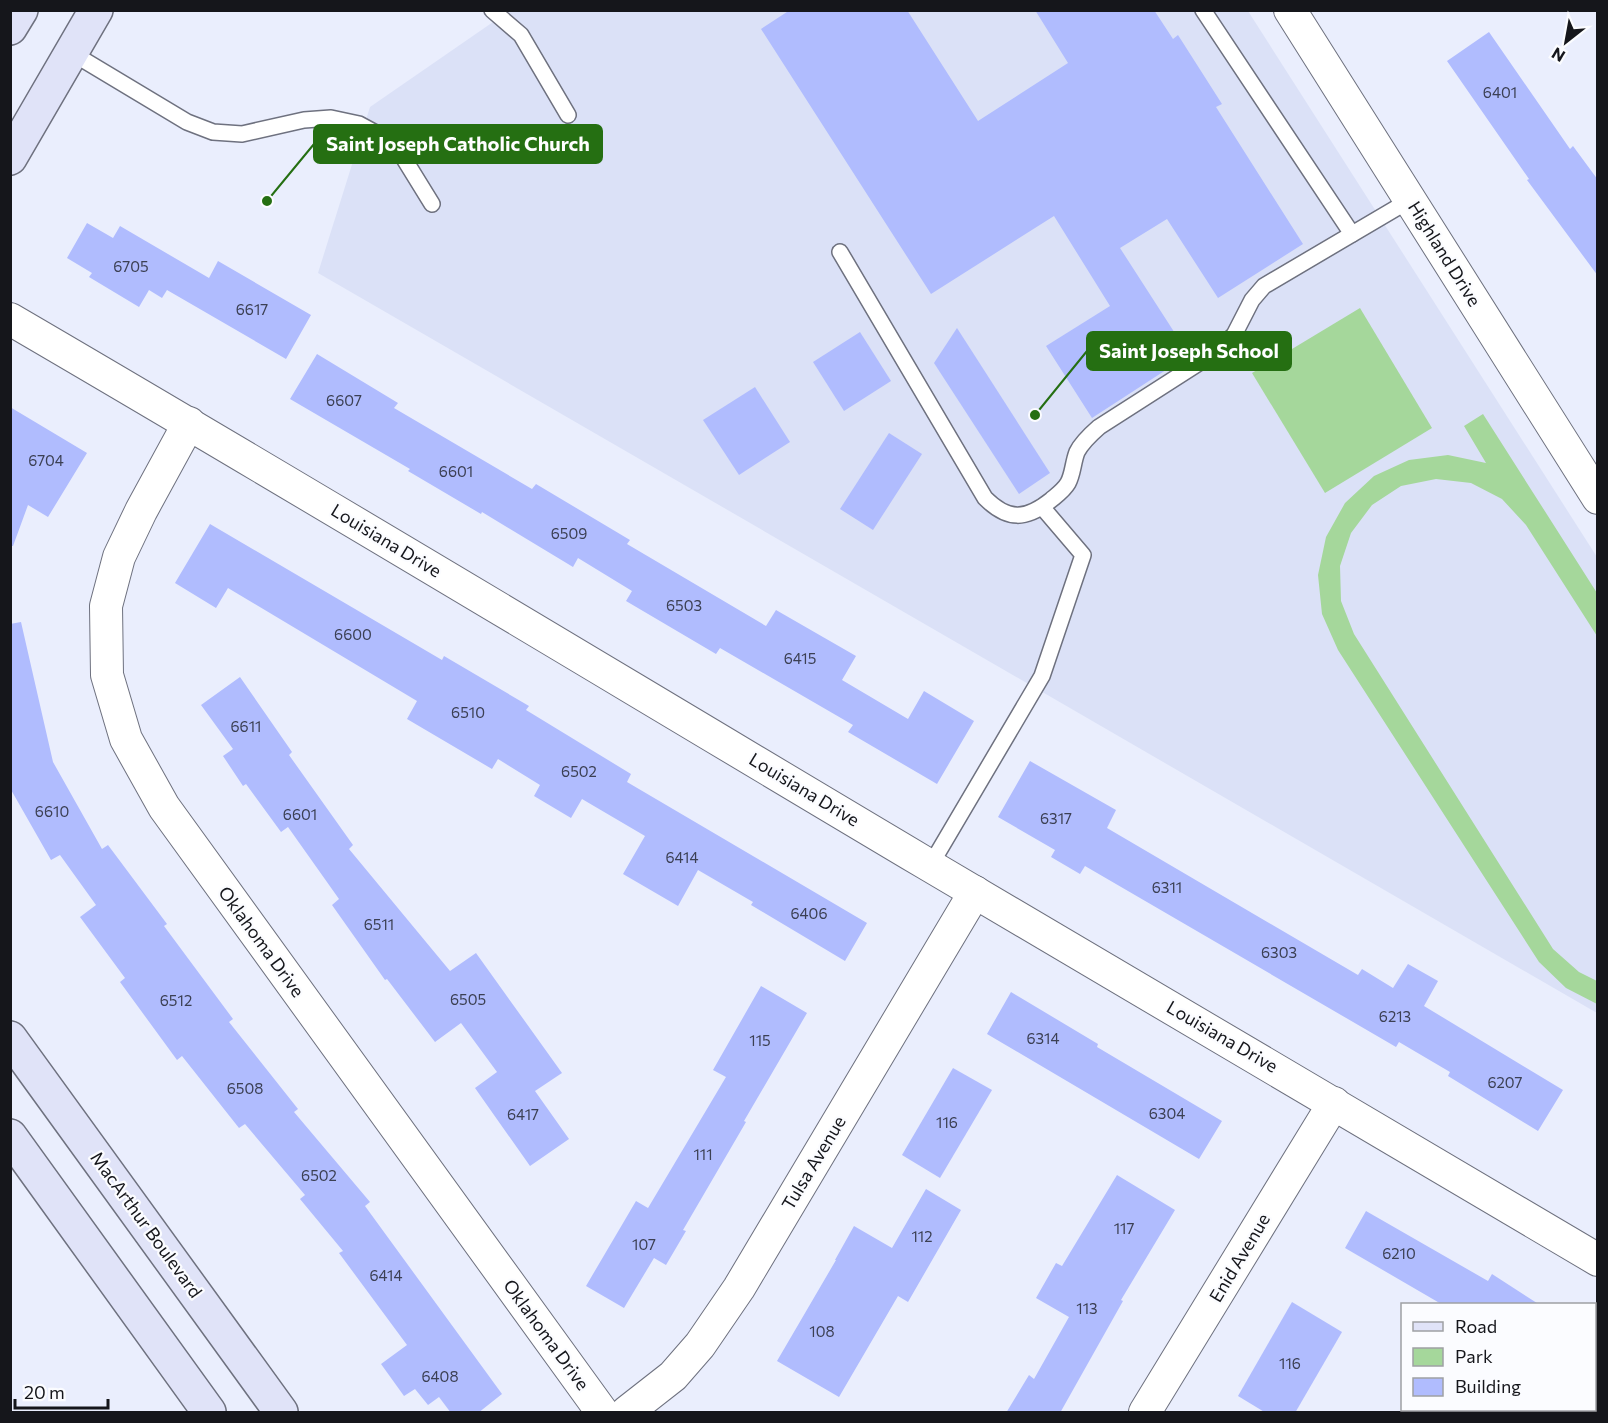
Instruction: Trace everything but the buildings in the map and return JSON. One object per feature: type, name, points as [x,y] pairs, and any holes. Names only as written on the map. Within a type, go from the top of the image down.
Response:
[{"type":"street","points":[[10,28],[21,10]]},
{"type":"street","points":[[10,158],[96,10]]},
{"type":"street","name":"Highland Drive","points":[[1290,10],[1598,498]]},
{"type":"street","name":"Louisiana Drive","points":[[10,319],[1598,1260]]},
{"type":"street","name":"Oklahoma Drive","points":[[189,423],[119,557],[106,606],[107,675],[126,739],[164,807],[602,1413]]},
{"type":"street","name":"Tulsa Avenue","points":[[627,1413],[673,1376],[700,1345],[739,1288],[975,892]]},
{"type":"street","name":"MacArthur Boulevard","points":[[10,1038],[280,1413]]},
{"type":"street","name":"Enid Avenue","points":[[1145,1413],[1334,1103]]},
{"type":"street","points":[[10,1136],[209,1413]]},
{"type":"lane","points":[[492,10],[521,35],[568,115]]},
{"type":"lane","points":[[1203,10],[1352,234]]},
{"type":"lane","points":[[72,53],[186,122],[213,132],[242,134],[303,120],[331,118],[359,124],[383,137],[403,157],[432,204]]},
{"type":"lane","points":[[840,252],[985,498],[996,509],[1011,515],[1025,515],[1042,507],[1060,493],[1068,483],[1077,452],[1086,438],[1099,427],[1203,361],[1234,335],[1251,300],[1264,286],[1410,200]]},
{"type":"lane","points":[[930,866],[1042,676],[1083,555],[1042,507]]},
{"type":"shaded area","points":[[509,11],[1248,11],[1597,557],[1597,1013],[318,273],[370,107]]},
{"type":"green space","points":[[1360,308],[1432,428],[1325,493],[1252,373]]},
{"type":"green space","points":[[1483,414],[1597,593],[1597,636],[1526,525],[1502,499],[1471,483],[1436,479],[1401,486],[1372,505],[1351,533],[1340,566],[1341,601],[1354,634],[1553,949],[1579,972],[1597,981],[1597,1004],[1566,988],[1539,962],[1338,650],[1322,614],[1318,575],[1326,537],[1345,503],[1374,476],[1409,460],[1448,455],[1486,463],[1464,426]]},
{"type":"place","name":"Saint Joseph Catholic Church","points":[[267,201]]},
{"type":"place","name":"Saint Joseph School","points":[[1035,415]]}]
